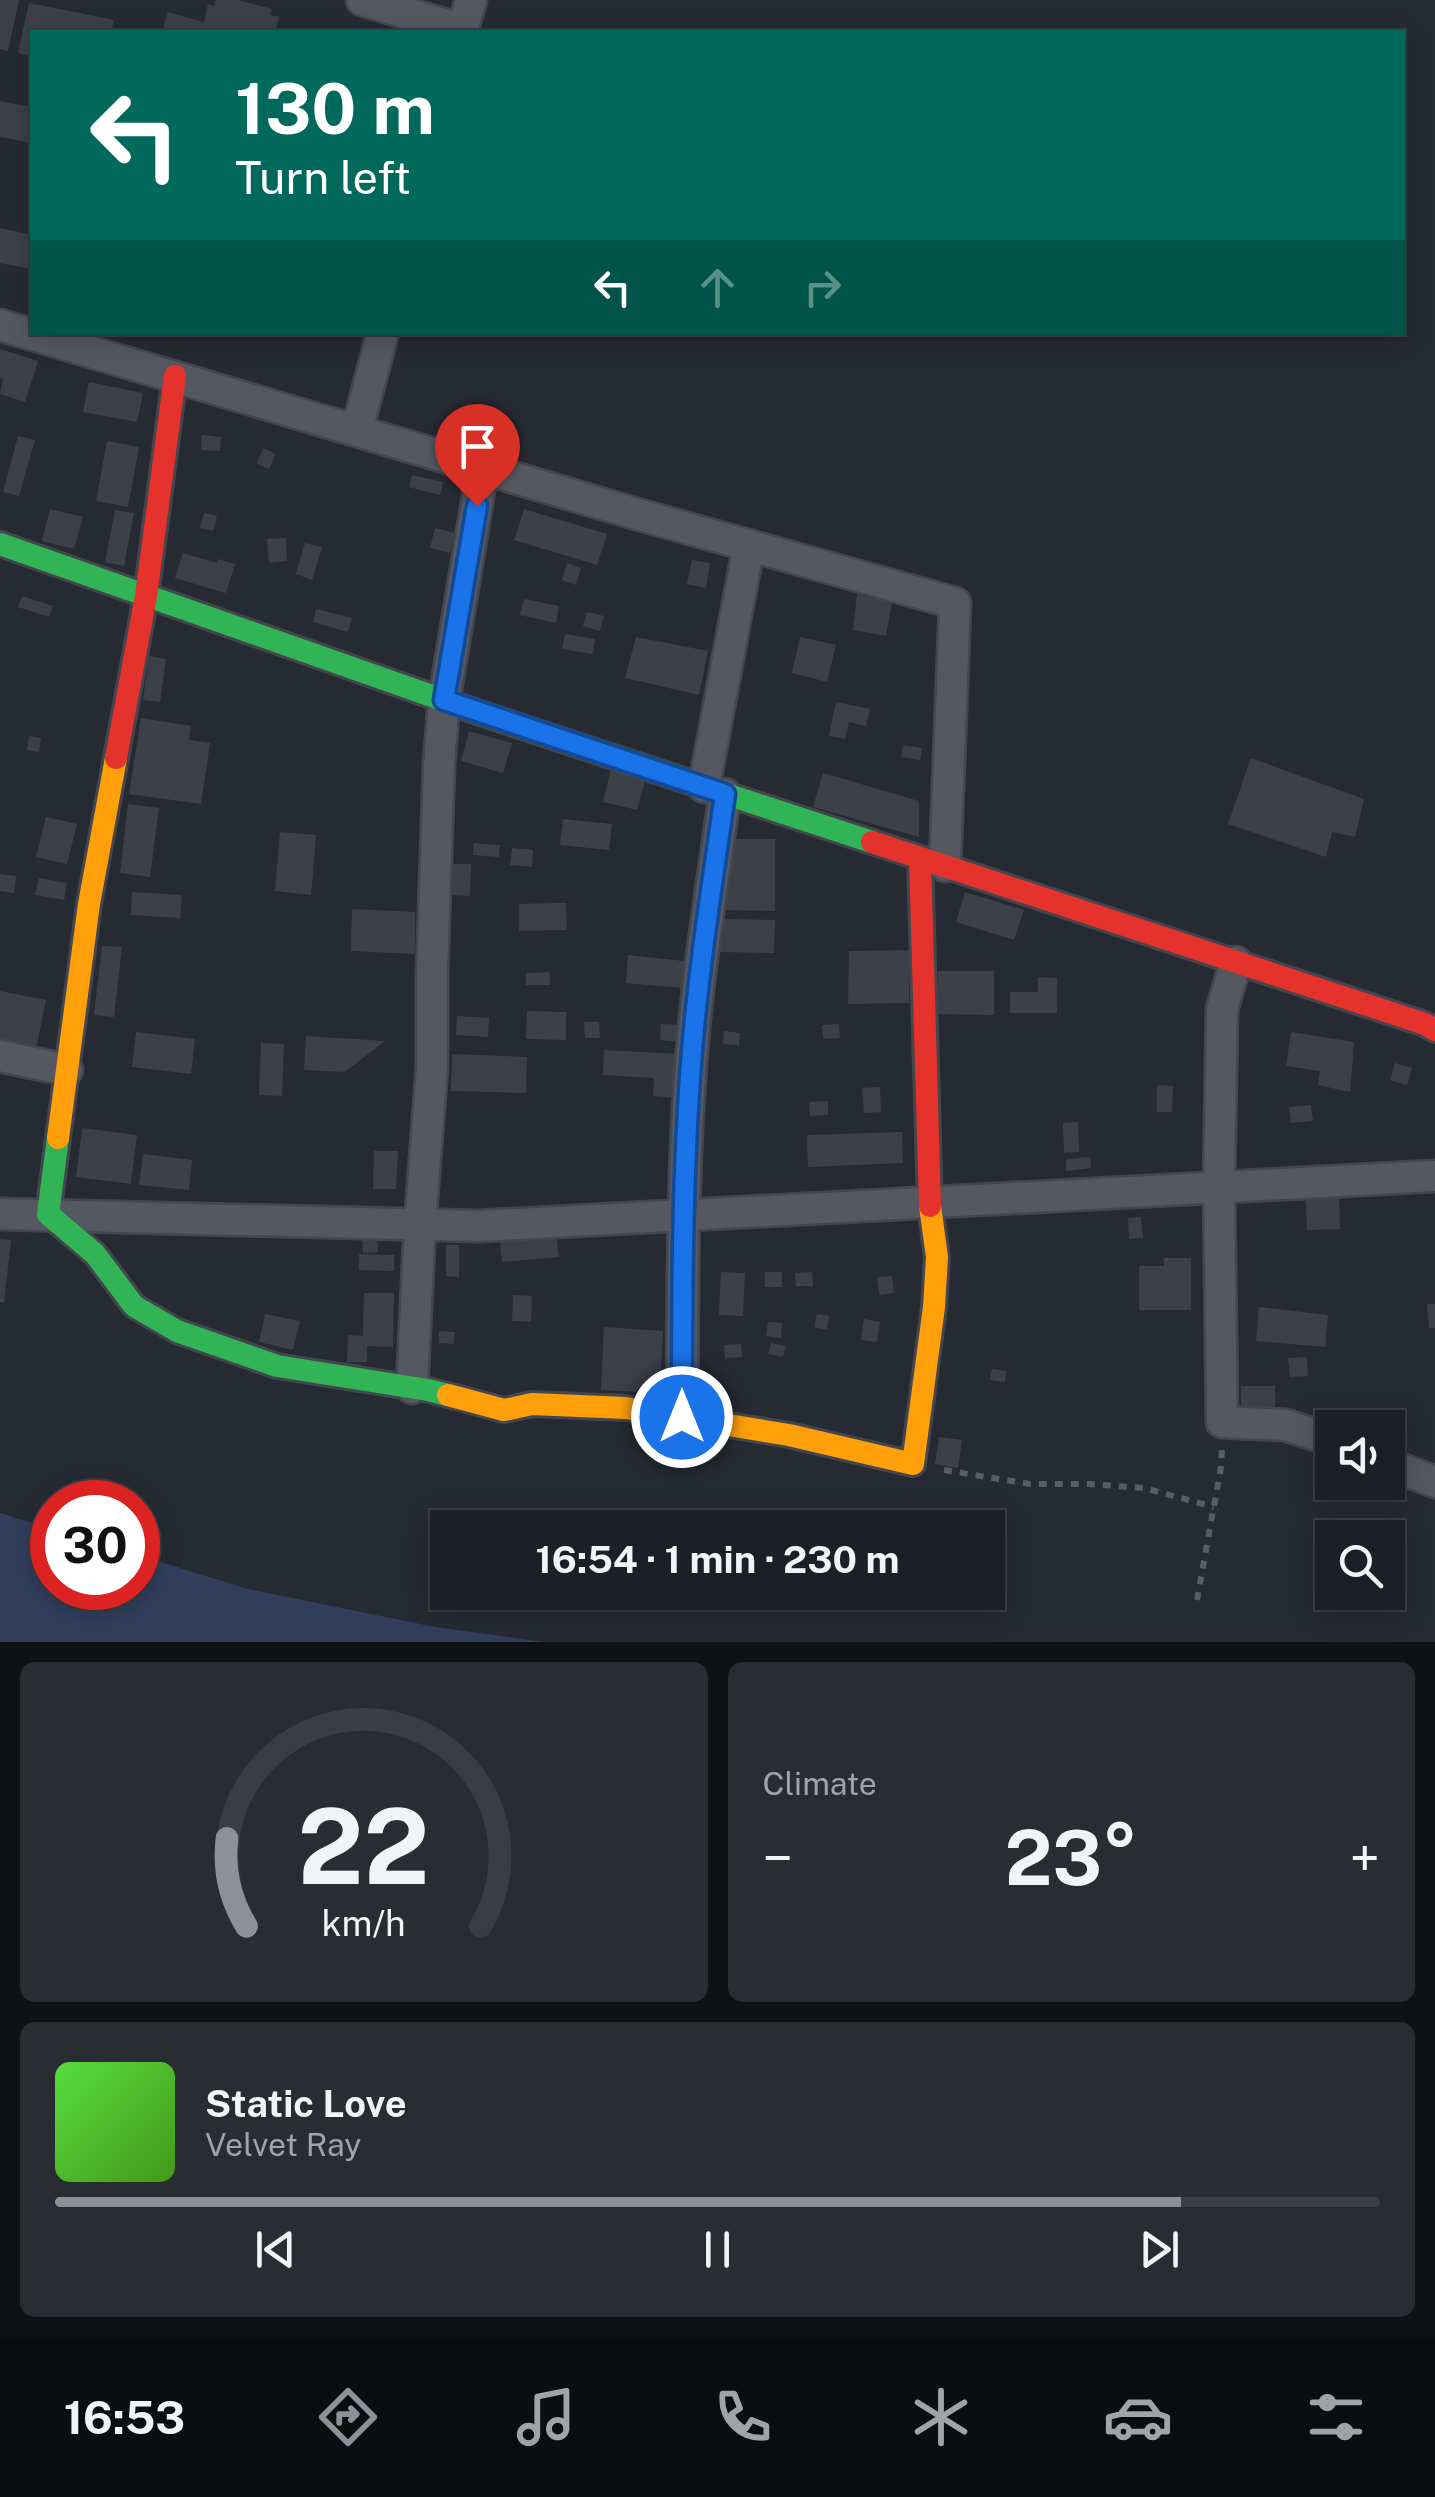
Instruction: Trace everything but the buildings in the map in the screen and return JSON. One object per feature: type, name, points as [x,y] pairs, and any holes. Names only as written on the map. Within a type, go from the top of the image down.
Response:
[{"type":"street","points":[[362,0],[459,30]]},
{"type":"street","points":[[462,30],[471,0]]},
{"type":"street","points":[[0,326],[30,335]]},
{"type":"street","points":[[32,335],[955,604],[932,862],[929,1202],[937,1258],[913,1464],[788,1435],[626,1408],[532,1404],[504,1410],[412,1388],[276,1366],[178,1331],[134,1306],[96,1254],[48,1214]]},
{"type":"street","points":[[357,430],[382,335]]},
{"type":"street","points":[[48,1214],[89,904],[146,596],[175,376]]},
{"type":"street","points":[[412,1388],[432,1068],[438,781],[444,700],[483,467]]},
{"type":"street","points":[[0,544],[444,700],[1435,1030]]},
{"type":"street","points":[[682,1417],[684,1216],[692,1054],[714,790],[749,545]]},
{"type":"street","points":[[1236,962],[1222,1008],[1222,1422],[1285,1425],[1315,1435]]},
{"type":"street","points":[[0,1056],[67,1070]]},
{"type":"street","points":[[0,1214],[478,1226],[1435,1176]]},
{"type":"street","points":[[1405,1471],[1435,1482]]},
{"type":"path","points":[[1197,1600],[1222,1468],[1222,1422]]},
{"type":"path","points":[[913,1464],[1030,1484],[1144,1488],[1214,1508]]},
{"type":"water","points":[[0,1513],[30,1522],[30,1610],[160,1610],[160,1562],[248,1589],[435,1627],[544,1642],[0,1642]]},
{"type":"traffic: fast","points":[[0,544],[483,714],[872,842]]},
{"type":"traffic: fast","points":[[58,1138],[48,1214],[95,1254],[134,1306],[177,1331],[277,1366],[448,1395]]},
{"type":"traffic: slow","points":[[58,1138],[89,904],[116,758]]},
{"type":"traffic: slow","points":[[448,1395],[504,1410],[532,1404],[626,1408],[789,1435],[913,1464],[934,1307],[937,1257],[930,1206]]},
{"type":"traffic: jam","points":[[116,758],[146,596],[175,376]]},
{"type":"traffic: jam","points":[[872,842],[1435,1030]]},
{"type":"traffic: jam","points":[[920,858],[930,1206]]},
{"type":"route","points":[[477,506],[444,700],[725,794],[692,1054],[684,1216],[682,1417]]}]
